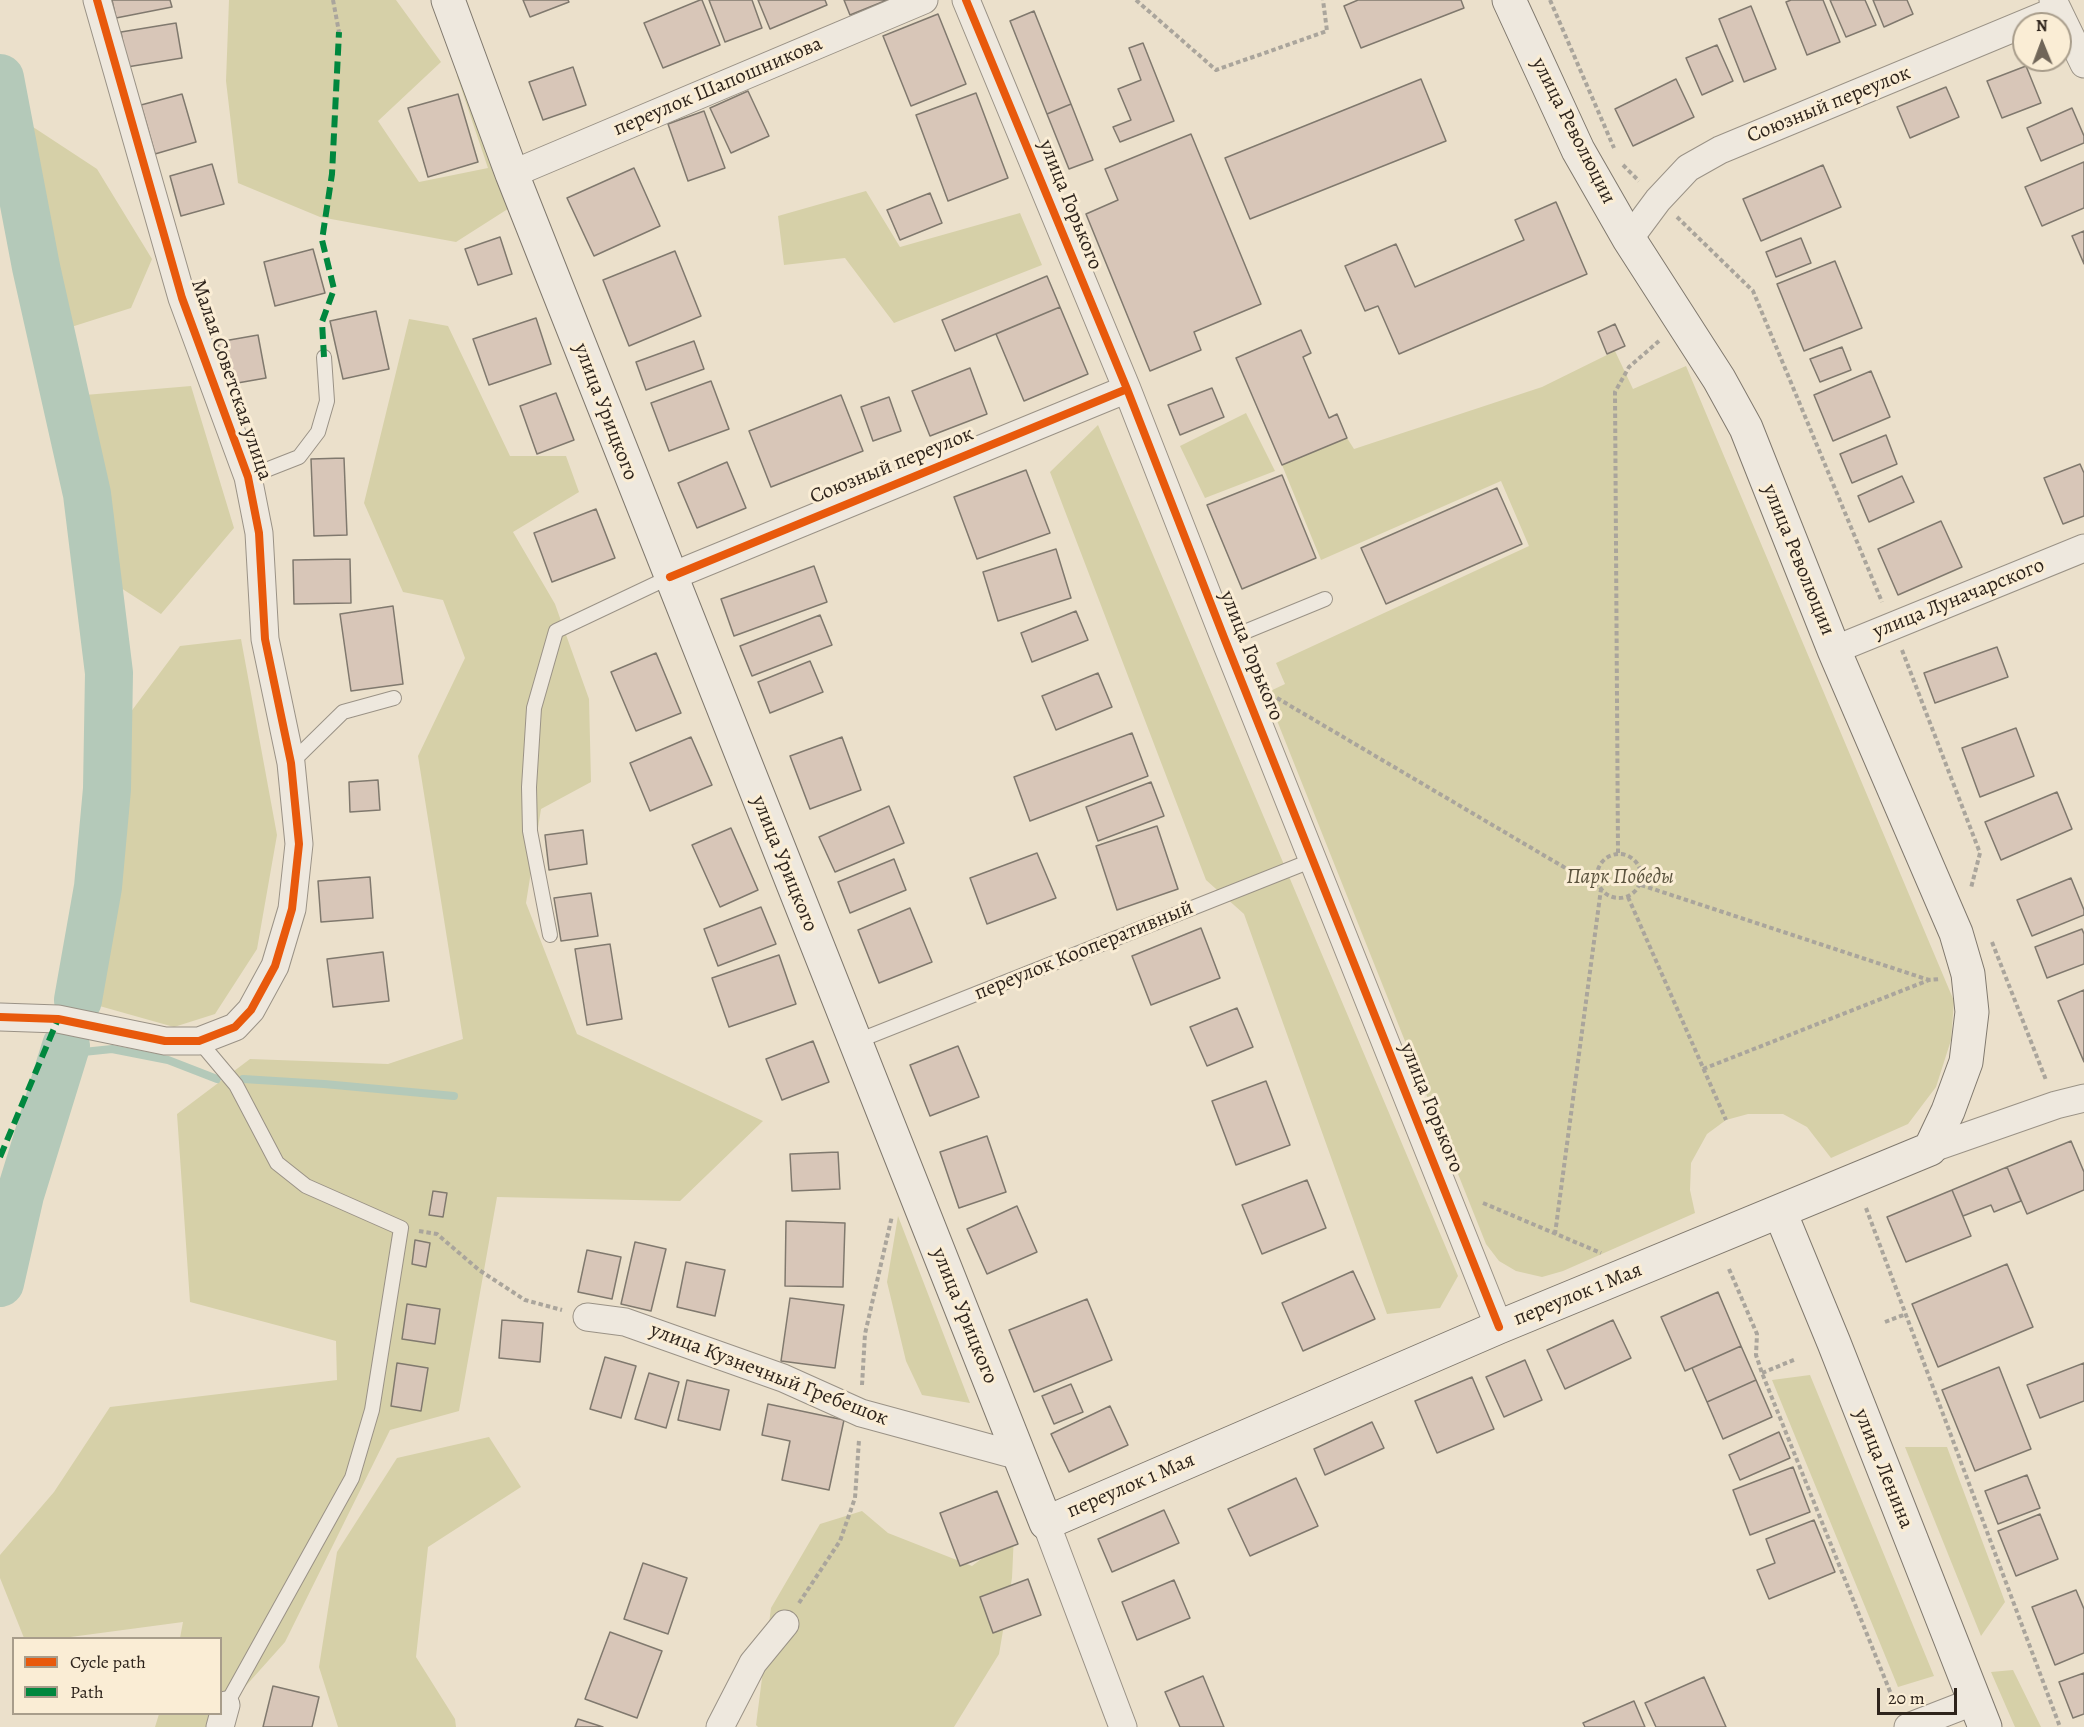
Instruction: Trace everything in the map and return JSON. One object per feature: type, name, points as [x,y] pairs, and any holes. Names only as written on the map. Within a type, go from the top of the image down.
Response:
[{"type":"main road","name":"улица Урицкого","points":[[448,0],[512,174],[670,577],[1046,1523]]},
{"type":"main road","name":"улица Революции","points":[[1509,0],[1578,150],[1629,239],[1719,379],[1746,428],[1833,650],[1956,933],[1968,974],[1972,1012],[1966,1062],[1948,1111],[1930,1149]]},
{"type":"main road","name":"переулок 1 Мая","points":[[1046,1523],[1499,1327],[1930,1149]]},
{"type":"main road","name":"улица Ленина","points":[[1780,1212],[1980,1714]]},
{"type":"street","name":"Малая Советская улица","points":[[0,1017],[58,1019],[165,1041],[199,1041],[235,1027],[251,1010],[275,966],[292,909],[299,844],[291,763],[265,639],[259,533],[248,477],[182,298],[97,0]]},
{"type":"street","name":"переулок Шапошникова","points":[[512,174],[924,0]]},
{"type":"street","name":"улица Горького","points":[[966,0],[1127,389],[1499,1327]]},
{"type":"street","name":"Союзный переулок","points":[[1629,239],[1658,200],[1688,168],[1720,150],[2055,5]]},
{"type":"street","points":[[2055,5],[2084,63]]},
{"type":"street","name":"Союзный переулок","points":[[670,577],[1127,389]]},
{"type":"street","name":"улица Луначарского","points":[[1833,650],[2084,548]]},
{"type":"street","name":"переулок 1 Мая","points":[[1930,1149],[2084,1098]]},
{"type":"street","name":"улица Кузнечный Гребешок","points":[[587,1317],[625,1322],[783,1378],[861,1413],[1019,1456]]},
{"type":"street","name":"улица Урицкого","points":[[1046,1523],[1123,1727]]},
{"type":"street","points":[[720,1727],[753,1663],[785,1624]]},
{"type":"street","points":[[1902,1716],[1980,1714]]},
{"type":"lane","points":[[248,477],[299,457],[318,432],[327,401],[324,357]]},
{"type":"lane","points":[[550,935],[530,831],[529,787],[534,708],[556,631],[670,577]]},
{"type":"lane","points":[[1225,640],[1325,599]]},
{"type":"lane","points":[[291,763],[343,712],[394,698]]},
{"type":"lane","name":"переулок Кооперативный","points":[[855,1042],[1313,860]]},
{"type":"lane","points":[[199,1041],[236,1084],[277,1163],[306,1186],[401,1228],[372,1410],[352,1478],[223,1716]]},
{"type":"path","points":[[333,0],[339,32]]},
{"type":"path","points":[[1136,0],[1216,70],[1327,31],[1323,0]]},
{"type":"path","points":[[1550,0],[1616,152]]},
{"type":"path","points":[[1620,163],[1753,291],[1892,625],[1980,853],[1970,886],[1974,896]]},
{"type":"path","points":[[1618,853],[1615,392],[1629,368],[1682,320]]},
{"type":"path","points":[[1274,697],[1601,888],[1608,895],[1618,898],[1628,897],[1635,892],[1641,885],[1642,873],[1638,862],[1629,855],[1618,853],[1606,857],[1599,866],[1596,878],[1601,888],[1555,1234]]},
{"type":"path","points":[[1641,885],[1929,980]]},
{"type":"path","points":[[1628,897],[1726,1120]]},
{"type":"path","points":[[1990,936],[2056,1106]]},
{"type":"path","points":[[1703,1069],[1929,980],[1946,978]]},
{"type":"path","points":[[1483,1203],[1608,1256]]},
{"type":"path","points":[[1864,1204],[2060,1727]]},
{"type":"path","points":[[401,1228],[437,1234],[479,1270],[525,1300],[587,1317]]},
{"type":"path","points":[[1729,1269],[1757,1334],[1756,1355],[1762,1373],[1902,1716]]},
{"type":"path","points":[[1885,1322],[1906,1314]]},
{"type":"path","points":[[1762,1373],[1796,1359]]},
{"type":"green space","points":[[229,0],[396,0],[441,62],[378,121],[419,182],[488,168],[457,76],[477,31],[536,191],[456,242],[320,217],[238,183],[226,81]]},
{"type":"green space","points":[[30,125],[97,169],[152,259],[131,308],[68,328]]},
{"type":"green space","points":[[866,191],[900,247],[1020,213],[1042,265],[894,323],[845,258],[784,265],[778,216]]},
{"type":"green space","points":[[409,319],[448,326],[510,456],[566,456],[579,492],[513,532],[555,604],[589,699],[591,782],[541,809],[526,903],[577,1034],[763,1121],[680,1201],[497,1197],[459,1411],[390,1430],[285,1642],[222,1712],[222,1637],[180,1637],[183,1622],[70,1637],[24,1637],[0,1578],[0,1555],[54,1492],[110,1407],[337,1380],[336,1341],[190,1302],[177,1114],[250,1059],[388,1064],[463,1039],[418,756],[465,658],[443,600],[403,592],[364,503]]},
{"type":"green space","name":"Парк Победы","points":[[1615,351],[1633,389],[1686,366],[1954,1001],[1951,1040],[1936,1087],[1908,1124],[1831,1158],[1807,1127],[1783,1114],[1748,1114],[1726,1120],[1707,1134],[1691,1163],[1690,1190],[1695,1213],[1563,1271],[1542,1277],[1516,1271],[1499,1261],[1486,1244],[1266,693],[1285,684],[1276,663],[1529,546],[1501,481],[1321,560],[1282,465],[1347,438],[1354,449],[1542,387]]},
{"type":"green space","points":[[191,386],[234,528],[161,614],[121,588],[85,395]]},
{"type":"green space","points":[[1246,413],[1275,471],[1205,498],[1180,446]]},
{"type":"green space","points":[[1098,425],[1458,1276],[1440,1308],[1387,1314],[1244,914],[1206,880],[1050,472]]},
{"type":"green space","points":[[241,639],[277,835],[257,949],[215,1014],[174,1027],[96,1005],[122,839],[130,713],[180,646]]},
{"type":"green space","points":[[898,1216],[970,1403],[922,1395],[906,1361],[887,1282]]},
{"type":"green space","points":[[1810,1375],[1934,1676],[1898,1687],[1772,1380]]},
{"type":"green space","points":[[489,1437],[521,1487],[428,1547],[416,1657],[455,1719],[456,1727],[338,1727],[319,1667],[337,1552],[397,1458]]},
{"type":"green space","points":[[1905,1447],[1947,1447],[2005,1602],[1981,1636]]},
{"type":"green space","points":[[862,1511],[888,1533],[972,1566],[1014,1534],[1012,1578],[999,1654],[954,1727],[758,1727],[756,1725],[771,1608],[820,1524]]},
{"type":"green space","points":[[2013,1670],[2041,1727],[2015,1727],[1991,1672]]},
{"type":"green space","points":[[159,1715],[220,1715],[209,1727],[155,1727]]},
{"type":"building","points":[[112,0],[170,0],[172,7],[116,18]]},
{"type":"building","points":[[523,0],[568,0],[569,2],[530,17]]},
{"type":"building","points":[[702,0],[720,45],[663,68],[644,23]]},
{"type":"building","points":[[709,0],[752,0],[762,28],[725,42]]},
{"type":"building","points":[[758,0],[825,0],[827,5],[770,29]]},
{"type":"building","points":[[844,0],[887,0],[850,15]]},
{"type":"building","points":[[1358,0],[1461,0],[1464,8],[1361,48],[1344,6]]},
{"type":"building","points":[[1823,0],[1840,42],[1807,55],[1786,2]]},
{"type":"building","points":[[1830,0],[1865,0],[1876,25],[1846,37]]},
{"type":"building","points":[[1873,0],[1907,0],[1913,14],[1884,27]]},
{"type":"building","points":[[1751,6],[1776,69],[1744,82],[1719,19]]},
{"type":"building","points":[[1034,11],[1071,104],[1047,114],[1010,21]]},
{"type":"building","points":[[938,14],[966,84],[911,106],[883,36]]},
{"type":"building","points":[[176,23],[182,58],[127,67],[121,32]]},
{"type":"building","points":[[1143,43],[1174,121],[1120,142],[1113,127],[1131,120],[1118,89],[1141,80],[1129,48]]},
{"type":"building","points":[[1717,45],[1733,81],[1702,95],[1686,58]]},
{"type":"building","points":[[573,67],[586,105],[543,120],[529,82]]},
{"type":"building","points":[[2012,71],[2028,72],[2041,103],[2002,118],[1987,81]]},
{"type":"building","points":[[1421,79],[1446,141],[1250,219],[1225,158]]},
{"type":"building","points":[[1676,79],[1694,117],[1633,146],[1615,109]]},
{"type":"building","points":[[1946,87],[1959,117],[1910,138],[1897,107]]},
{"type":"building","points":[[748,91],[769,136],[731,153],[710,108]]},
{"type":"building","points":[[976,93],[1008,178],[948,201],[916,115]]},
{"type":"building","points":[[182,94],[196,142],[155,154],[141,105]]},
{"type":"building","points":[[458,94],[478,162],[428,177],[408,108]]},
{"type":"building","points":[[1071,104],[1093,160],[1069,169],[1047,114]]},
{"type":"building","points":[[2072,108],[2084,136],[2084,143],[2041,161],[2027,128]]},
{"type":"building","points":[[704,111],[725,168],[688,181],[668,124]]},
{"type":"building","points":[[1191,134],[1261,304],[1194,332],[1201,350],[1150,371],[1086,214],[1118,200],[1105,169]]},
{"type":"building","points":[[2084,162],[2084,208],[2042,226],[2025,187]]},
{"type":"building","points":[[212,164],[224,204],[181,216],[170,176]]},
{"type":"building","points":[[1823,165],[1841,207],[1761,241],[1743,199]]},
{"type":"building","points":[[634,168],[660,226],[594,256],[567,198]]},
{"type":"building","points":[[930,193],[942,223],[900,240],[887,210]]},
{"type":"building","points":[[1556,202],[1587,274],[1399,354],[1378,306],[1365,311],[1345,266],[1396,244],[1415,287],[1524,240],[1515,220]]},
{"type":"building","points":[[2084,231],[2084,264],[2072,236]]},
{"type":"building","points":[[500,237],[512,274],[478,285],[465,249]]},
{"type":"building","points":[[1801,238],[1811,263],[1776,277],[1766,252]]},
{"type":"building","points":[[313,249],[325,293],[275,306],[264,262]]},
{"type":"building","points":[[675,251],[701,316],[629,346],[603,280]]},
{"type":"building","points":[[1835,261],[1862,328],[1804,351],[1777,284]]},
{"type":"building","points":[[1047,276],[1060,307],[955,351],[942,320]]},
{"type":"building","points":[[1060,307],[1088,374],[1024,401],[996,334]]},
{"type":"building","points":[[376,311],[389,369],[343,379],[330,321]]},
{"type":"building","points":[[536,318],[551,364],[489,385],[473,339]]},
{"type":"building","points":[[1615,324],[1625,346],[1607,354],[1598,332]]},
{"type":"building","points":[[1301,330],[1311,353],[1303,357],[1329,418],[1337,414],[1347,438],[1282,465],[1236,358]]},
{"type":"building","points":[[258,335],[266,378],[226,385],[218,342]]},
{"type":"building","points":[[694,341],[704,369],[646,390],[636,362]]},
{"type":"building","points":[[1842,347],[1851,370],[1820,382],[1810,359]]},
{"type":"building","points":[[970,368],[987,414],[930,436],[912,391]]},
{"type":"building","points":[[1871,371],[1890,417],[1833,441],[1814,395]]},
{"type":"building","points":[[711,381],[729,429],[669,451],[651,403]]},
{"type":"building","points":[[1212,388],[1224,417],[1180,435],[1168,405]]},
{"type":"building","points":[[556,393],[574,440],[537,454],[520,406]]},
{"type":"building","points":[[841,395],[863,451],[771,487],[749,431]]},
{"type":"building","points":[[889,397],[901,431],[873,441],[861,407]]},
{"type":"building","points":[[1886,435],[1897,464],[1852,483],[1840,454]]},
{"type":"building","points":[[344,458],[347,535],[314,536],[311,459]]},
{"type":"building","points":[[727,462],[746,508],[697,528],[678,483]]},
{"type":"building","points":[[2080,464],[2084,473],[2084,516],[2063,524],[2044,478]]},
{"type":"building","points":[[1026,470],[1050,533],[977,559],[954,497]]},
{"type":"building","points":[[1282,475],[1316,558],[1242,589],[1207,505]]},
{"type":"building","points":[[1902,476],[1914,502],[1869,522],[1858,496]]},
{"type":"building","points":[[1497,488],[1522,544],[1386,604],[1361,548]]},
{"type":"building","points":[[596,509],[615,558],[552,582],[534,533]]},
{"type":"building","points":[[1941,521],[1962,567],[1898,595],[1878,549]]},
{"type":"building","points":[[1056,549],[1071,598],[998,621],[983,572]]},
{"type":"building","points":[[350,559],[351,603],[294,604],[293,560]]},
{"type":"building","points":[[814,566],[827,602],[734,636],[721,599]]},
{"type":"building","points":[[393,606],[403,684],[351,691],[340,614]]},
{"type":"building","points":[[1076,611],[1088,640],[1032,662],[1021,633]]},
{"type":"building","points":[[820,615],[832,645],[752,676],[740,646]]},
{"type":"building","points":[[1997,647],[2008,677],[1935,703],[1924,673]]},
{"type":"building","points":[[656,653],[681,713],[636,731],[611,672]]},
{"type":"building","points":[[810,661],[823,692],[770,713],[758,682]]},
{"type":"building","points":[[1098,673],[1112,707],[1056,730],[1042,696]]},
{"type":"building","points":[[2016,728],[2034,776],[1980,797],[1962,748]]},
{"type":"building","points":[[1132,733],[1148,776],[1030,821],[1014,777]]},
{"type":"building","points":[[691,737],[712,785],[650,811],[630,763]]},
{"type":"building","points":[[842,737],[861,790],[810,809],[790,756]]},
{"type":"building","points":[[378,780],[380,810],[350,812],[349,782]]},
{"type":"building","points":[[1151,782],[1164,816],[1098,841],[1086,807]]},
{"type":"building","points":[[2057,792],[2072,829],[2001,860],[1985,822]]},
{"type":"building","points":[[889,806],[904,843],[835,872],[819,837]]},
{"type":"building","points":[[1157,826],[1178,889],[1117,910],[1096,846]]},
{"type":"building","points":[[731,828],[758,890],[720,907],[692,845]]},
{"type":"building","points":[[583,830],[587,864],[549,870],[545,835]]},
{"type":"building","points":[[1037,853],[1056,898],[987,924],[970,878]]},
{"type":"building","points":[[894,859],[906,890],[850,913],[838,882]]},
{"type":"building","points":[[370,877],[373,918],[321,922],[318,881]]},
{"type":"building","points":[[2071,878],[2084,915],[2032,936],[2017,900]]},
{"type":"building","points":[[591,893],[598,936],[561,941],[554,898]]},
{"type":"building","points":[[761,907],[776,944],[718,966],[704,929]]},
{"type":"building","points":[[910,908],[932,962],[879,983],[858,930]]},
{"type":"building","points":[[1201,928],[1220,978],[1151,1005],[1132,956]]},
{"type":"building","points":[[2082,929],[2084,964],[2047,978],[2035,947]]},
{"type":"building","points":[[610,944],[622,1019],[587,1025],[575,949]]},
{"type":"building","points":[[383,952],[389,1001],[333,1007],[327,959]]},
{"type":"building","points":[[779,955],[796,1004],[729,1027],[712,978]]},
{"type":"building","points":[[2084,990],[2084,1062],[2058,1001]]},
{"type":"building","points":[[1237,1008],[1253,1047],[1207,1066],[1190,1027]]},
{"type":"building","points":[[813,1041],[829,1082],[782,1100],[766,1059]]},
{"type":"building","points":[[958,1046],[979,1097],[930,1116],[910,1065]]},
{"type":"building","points":[[1266,1081],[1290,1145],[1236,1165],[1212,1101]]},
{"type":"building","points":[[987,1136],[1006,1192],[959,1208],[940,1152]]},
{"type":"building","points":[[2071,1141],[2084,1172],[2084,1190],[2027,1214],[2007,1167]]},
{"type":"building","points":[[838,1152],[840,1189],[792,1191],[790,1154]]},
{"type":"building","points":[[2007,1167],[2021,1201],[1994,1212],[1991,1205],[1963,1216],[1952,1190]]},
{"type":"building","points":[[1307,1180],[1326,1228],[1262,1254],[1242,1205]]},
{"type":"building","points":[[1952,1190],[1971,1236],[1906,1262],[1887,1217]]},
{"type":"building","points":[[433,1191],[447,1193],[443,1217],[429,1215]]},
{"type":"building","points":[[1017,1206],[1037,1252],[987,1274],[967,1229]]},
{"type":"building","points":[[786,1221],[845,1223],[843,1287],[785,1286]]},
{"type":"building","points":[[415,1240],[430,1243],[426,1267],[412,1264]]},
{"type":"building","points":[[635,1242],[666,1249],[651,1311],[621,1304]]},
{"type":"building","points":[[587,1250],[621,1257],[612,1299],[578,1292]]},
{"type":"building","points":[[686,1262],[725,1270],[715,1316],[677,1307]]},
{"type":"building","points":[[2007,1264],[2033,1327],[1938,1367],[1912,1304]]},
{"type":"building","points":[[1353,1271],[1375,1319],[1303,1351],[1282,1303]]},
{"type":"building","points":[[1718,1292],[1741,1346],[1685,1371],[1661,1317]]},
{"type":"building","points":[[790,1298],[844,1305],[835,1368],[781,1361]]},
{"type":"building","points":[[1087,1299],[1112,1360],[1034,1392],[1009,1330]]},
{"type":"building","points":[[407,1304],[440,1309],[435,1344],[402,1339]]},
{"type":"building","points":[[502,1320],[543,1323],[540,1362],[499,1358]]},
{"type":"building","points":[[1613,1320],[1631,1358],[1565,1389],[1547,1350]]},
{"type":"building","points":[[1741,1346],[1756,1380],[1707,1402],[1692,1368]]},
{"type":"building","points":[[605,1357],[636,1366],[621,1418],[590,1409]]},
{"type":"building","points":[[1525,1360],[1542,1400],[1504,1417],[1486,1377]]},
{"type":"building","points":[[397,1363],[428,1368],[421,1411],[391,1406]]},
{"type":"building","points":[[2084,1363],[2084,1401],[2040,1418],[2027,1385]]},
{"type":"building","points":[[1999,1367],[2031,1449],[1975,1471],[1942,1390]]},
{"type":"building","points":[[649,1373],[679,1382],[666,1428],[635,1419]]},
{"type":"building","points":[[1472,1377],[1494,1429],[1437,1453],[1415,1401]]},
{"type":"building","points":[[687,1380],[729,1390],[720,1430],[678,1420]]},
{"type":"building","points":[[1756,1380],[1772,1417],[1723,1439],[1707,1402]]},
{"type":"building","points":[[1071,1384],[1083,1412],[1054,1424],[1042,1396]]},
{"type":"building","points":[[768,1404],[844,1420],[829,1490],[782,1480],[790,1441],[762,1435]]},
{"type":"building","points":[[1110,1406],[1128,1445],[1069,1472],[1051,1434]]},
{"type":"building","points":[[1372,1422],[1384,1448],[1325,1475],[1314,1449]]},
{"type":"building","points":[[1779,1432],[1790,1458],[1740,1480],[1729,1455]]},
{"type":"building","points":[[1793,1467],[1810,1512],[1750,1535],[1733,1490]]},
{"type":"building","points":[[2027,1475],[2040,1508],[1998,1524],[1985,1491]]},
{"type":"building","points":[[1296,1478],[1318,1526],[1250,1556],[1228,1509]]},
{"type":"building","points":[[997,1491],[1018,1544],[960,1566],[940,1513]]},
{"type":"building","points":[[1164,1510],[1179,1543],[1112,1572],[1098,1539]]},
{"type":"building","points":[[2040,1514],[2058,1559],[2016,1576],[1998,1531]]},
{"type":"building","points":[[1814,1520],[1835,1572],[1769,1599],[1757,1570],[1775,1563],[1766,1539]]},
{"type":"building","points":[[643,1563],[687,1578],[668,1634],[624,1619]]},
{"type":"building","points":[[1028,1579],[1041,1615],[993,1633],[980,1597]]},
{"type":"building","points":[[1174,1580],[1190,1618],[1137,1640],[1122,1602]]},
{"type":"building","points":[[2076,1590],[2084,1609],[2084,1653],[2055,1665],[2032,1607]]},
{"type":"building","points":[[610,1632],[662,1651],[637,1718],[585,1699]]},
{"type":"building","points":[[2084,1673],[2084,1714],[2073,1718],[2059,1682]]},
{"type":"building","points":[[1203,1676],[1224,1727],[1180,1727],[1165,1692]]},
{"type":"building","points":[[1704,1677],[1726,1727],[1656,1727],[1645,1703]]},
{"type":"building","points":[[273,1686],[319,1697],[312,1727],[263,1727]]},
{"type":"building","points":[[1634,1701],[1645,1727],[1585,1727],[1583,1723]]},
{"type":"building","points":[[578,1719],[603,1727],[575,1727]]},
{"type":"waterway","points":[[0,78],[36,267],[87,494],[109,673],[107,789],[98,887],[78,1000]]},
{"type":"waterway","points":[[0,1283],[20,1195],[66,1046]]},
{"type":"waterway","points":[[64,1054],[112,1049],[168,1060],[217,1079]]},
{"type":"waterway","points":[[243,1079],[454,1096]]},
{"type":"marked path","points":[[324,357],[322,322],[334,289],[322,240],[332,174],[339,32]]},
{"type":"marked path","points":[[0,1157],[58,1019]]},
{"type":"cycle path","points":[[0,1017],[58,1019],[165,1041],[199,1041],[235,1027],[251,1010],[275,966],[292,909],[299,844],[291,763],[265,639],[259,533],[248,477],[182,298],[97,0]]},
{"type":"cycle path","points":[[966,0],[1127,389],[1499,1327]]},
{"type":"cycle path","points":[[670,577],[1127,389]]}]
